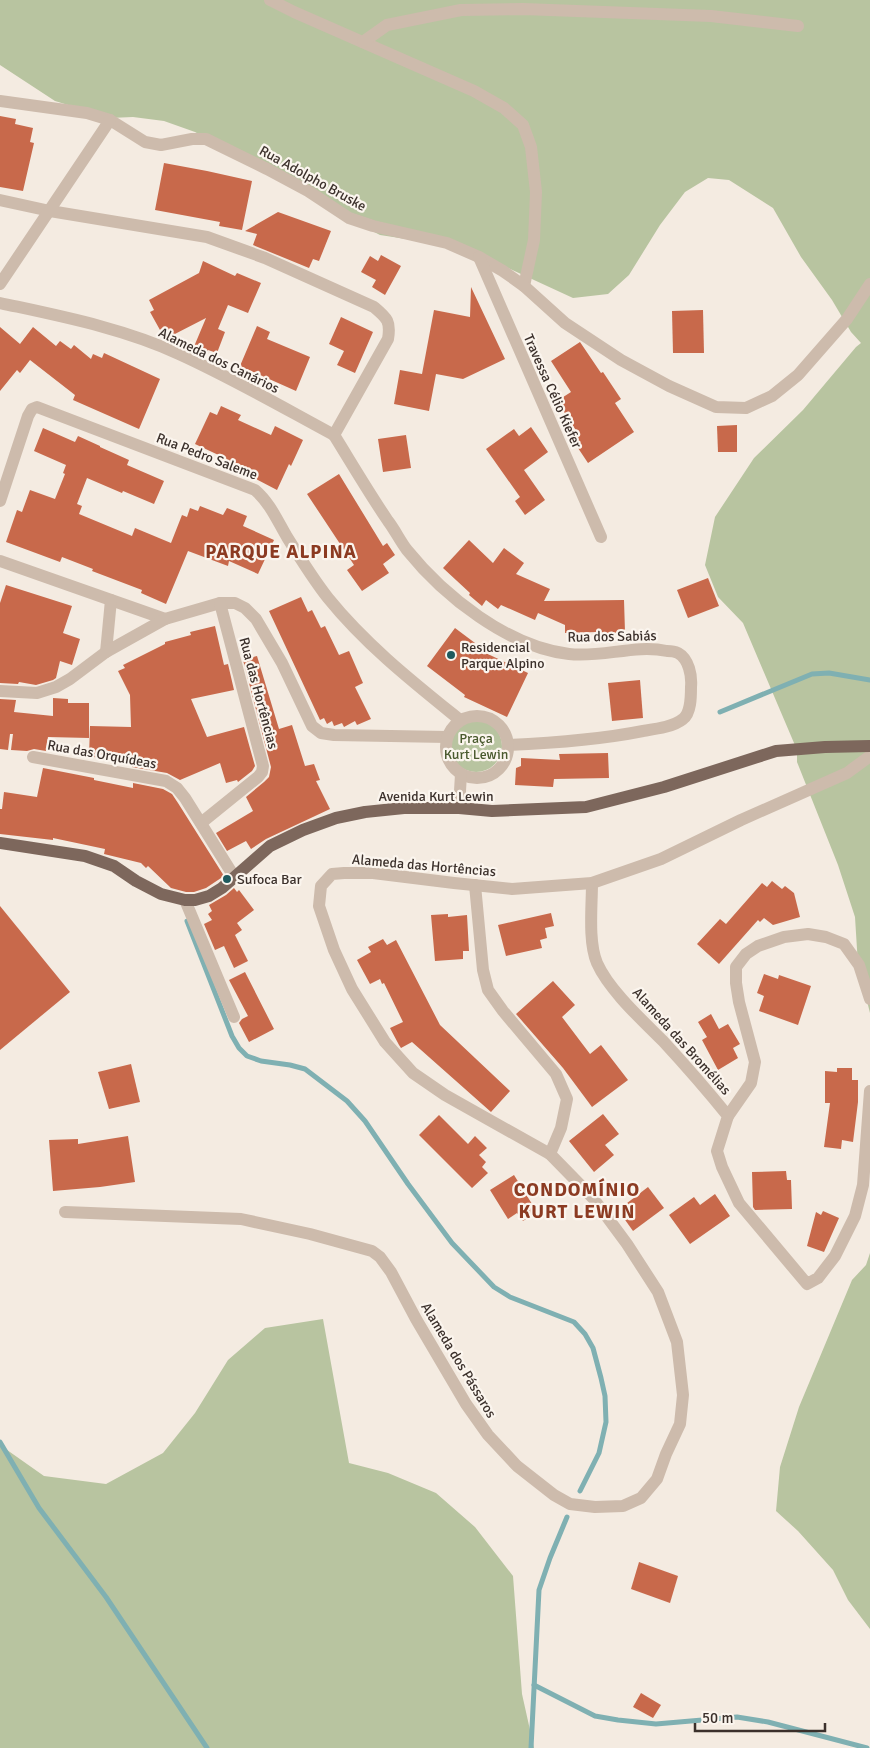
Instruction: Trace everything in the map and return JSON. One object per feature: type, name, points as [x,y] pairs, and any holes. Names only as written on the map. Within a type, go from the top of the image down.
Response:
[{"type":"main road","name":"Avenida Kurt Lewin","points":[[0,843],[86,856],[114,866],[161,894],[185,900],[195,900],[208,896],[235,878],[270,846],[303,830],[336,818],[365,812],[404,808],[459,808],[492,811],[586,807],[664,787],[776,751],[870,746]]},
{"type":"street","points":[[270,0],[474,91],[504,108],[523,125],[531,147],[536,192],[534,240],[524,286]]},
{"type":"street","points":[[363,42],[386,25],[461,10],[523,9],[711,16],[798,26]]},
{"type":"street","name":"Rua Adolpho Bruske","points":[[0,101],[87,113],[110,120],[145,142],[161,145],[206,139],[267,168],[308,191],[349,218],[373,226],[446,243],[479,257],[524,286],[565,323],[621,360],[668,386],[716,407],[746,408],[772,396],[798,375],[848,319],[870,284]]},
{"type":"street","points":[[0,284],[110,120]]},
{"type":"street","points":[[0,200],[50,211],[207,237],[265,258],[374,307],[386,317],[390,327],[388,339],[334,435]]},
{"type":"street","name":"Travessa Célio Kiefer","points":[[479,257],[601,537]]},
{"type":"street","name":"Alameda dos Canários","points":[[0,303],[58,316],[134,337],[178,353],[334,435]]},
{"type":"street","name":"Rua Pedro Saleme","points":[[0,501],[28,416],[32,410],[38,407],[255,490],[264,498],[300,558],[327,597],[358,632],[395,668],[460,720]]},
{"type":"street","name":"Rua dos Sabiás","points":[[334,435],[407,550],[438,582],[470,610],[502,630],[532,645],[569,654],[596,654],[655,648],[678,653],[688,663],[692,684],[690,706],[684,718],[673,724],[611,738],[508,745]]},
{"type":"street","points":[[0,561],[165,619]]},
{"type":"street","points":[[106,652],[111,600]]},
{"type":"street","points":[[0,691],[37,693],[56,687],[106,652],[165,619],[220,603],[235,603],[245,608],[256,618],[282,663],[312,726],[321,733],[334,735],[447,737]]},
{"type":"street","name":"Rua das Hortências","points":[[201,823],[258,777],[262,772],[263,766],[220,603]]},
{"type":"street","points":[[477,715],[495,721],[501,728],[508,745],[503,763],[497,770],[480,778],[461,774],[453,767],[448,758],[446,747],[447,737],[452,727],[468,716],[477,715]]},
{"type":"street","name":"Alameda das Hortências","points":[[658,1292],[628,1244],[593,1198],[550,1154],[445,1095],[413,1073],[385,1042],[352,988],[334,950],[319,906],[322,886],[332,874],[344,873],[372,873],[512,888],[592,883],[661,860],[741,820],[847,773],[870,756]]},
{"type":"street","name":"Rua das Orquídeas","points":[[33,757],[166,781],[177,788],[235,878]]},
{"type":"street","points":[[459,808],[461,774]]},
{"type":"street","name":"Alameda das Bromélias","points":[[592,883],[592,944],[597,962],[609,982],[629,1006],[697,1077],[728,1116],[717,1151],[722,1167],[739,1202],[807,1284],[818,1278],[834,1256],[855,1216],[863,1185],[870,1091]]},
{"type":"street","points":[[475,885],[483,970],[488,990],[503,1011],[556,1074],[567,1099],[561,1128],[550,1154]]},
{"type":"street","points":[[185,900],[234,1017]]},
{"type":"street","points":[[728,1116],[751,1083],[755,1062],[739,1002],[736,967],[746,954],[758,946],[784,937],[808,934],[826,937],[844,944],[859,965],[870,999]]},
{"type":"street","name":"Alameda dos Pássaros","points":[[65,1212],[241,1219],[310,1234],[372,1251],[380,1257],[391,1272],[466,1404],[488,1434],[517,1466],[554,1495],[570,1504],[595,1507],[624,1506],[641,1498],[657,1479],[680,1424],[682,1395],[676,1342],[658,1292]]},
{"type":"green space","points":[[0,0],[870,0],[870,1013],[858,965],[855,917],[838,865],[797,762],[797,750],[743,623],[718,597],[705,565],[715,517],[754,458],[803,410],[861,343],[851,332],[832,300],[801,257],[773,208],[729,180],[708,178],[685,192],[660,225],[629,275],[608,294],[573,298],[465,248],[380,235],[195,132],[164,121],[133,117],[110,118],[55,101],[0,65]]},
{"type":"green space","name":"Praça Kurt Lewin","points":[[476,720],[486,722],[494,728],[500,736],[502,746],[500,756],[494,764],[486,770],[476,772],[466,770],[458,764],[452,756],[450,746],[452,736],[458,728],[466,722]]},
{"type":"green space","points":[[870,1253],[870,1629],[848,1600],[833,1570],[798,1531],[776,1511],[780,1467],[799,1407],[852,1280],[866,1265]]},
{"type":"green space","points":[[323,1319],[349,1463],[388,1473],[436,1493],[475,1527],[513,1576],[522,1694],[534,1748],[0,1748],[0,1445],[44,1476],[106,1484],[163,1453],[195,1413],[228,1360],[265,1328]]},
{"type":"building","points":[[0,116],[16,119],[15,124],[33,128],[30,142],[34,143],[23,191],[0,187]]},
{"type":"building","points":[[164,163],[252,181],[242,230],[219,226],[220,222],[155,210]]},
{"type":"building","points":[[278,212],[331,231],[319,261],[313,259],[309,268],[253,245],[257,234],[245,231]]},
{"type":"building","points":[[381,255],[401,266],[385,295],[372,287],[376,280],[361,272],[370,256],[378,261]]},
{"type":"building","points":[[203,261],[235,276],[237,273],[261,283],[248,313],[228,305],[218,329],[225,332],[217,353],[208,350],[206,355],[193,349],[206,318],[169,337],[164,328],[160,330],[150,312],[154,310],[149,300],[199,273]]},
{"type":"building","points":[[471,287],[505,359],[463,379],[436,374],[429,411],[394,404],[400,370],[422,374],[434,310],[470,317]]},
{"type":"building","points":[[703,310],[704,353],[673,353],[672,311]]},
{"type":"building","points":[[341,317],[373,332],[355,373],[337,365],[344,351],[329,344]]},
{"type":"building","points":[[257,326],[270,332],[267,339],[310,357],[296,391],[240,366]]},
{"type":"building","points":[[0,327],[20,344],[33,327],[56,346],[60,341],[71,349],[74,345],[91,359],[93,354],[102,358],[104,353],[160,379],[139,429],[73,400],[75,395],[30,360],[20,373],[17,370],[0,391]]},
{"type":"building","points":[[580,342],[621,399],[615,403],[634,432],[588,463],[572,439],[579,435],[557,401],[571,392],[551,361]]},
{"type":"building","points":[[221,406],[241,415],[238,420],[271,435],[275,426],[303,440],[277,490],[250,476],[251,474],[225,462],[227,459],[195,444],[210,412],[217,415]]},
{"type":"building","points":[[737,425],[737,452],[718,452],[717,426]]},
{"type":"building","points":[[531,427],[548,452],[524,470],[545,500],[525,515],[515,501],[520,497],[486,449],[514,429],[519,436]]},
{"type":"building","points":[[43,428],[75,442],[78,436],[129,460],[127,465],[164,481],[154,504],[87,478],[77,504],[82,506],[79,514],[132,536],[135,528],[171,543],[182,515],[187,517],[190,508],[198,511],[200,506],[223,515],[227,508],[247,516],[243,526],[274,540],[258,574],[229,561],[228,566],[188,551],[166,604],[141,593],[142,590],[92,571],[93,569],[62,557],[60,562],[6,542],[17,510],[22,512],[30,490],[55,499],[65,474],[63,473],[66,465],[34,451]]},
{"type":"building","points":[[406,435],[411,468],[383,472],[378,439]]},
{"type":"building","points":[[339,474],[383,546],[387,543],[395,555],[383,564],[389,573],[362,591],[347,570],[354,565],[307,494]]},
{"type":"building","points":[[469,540],[493,563],[504,548],[524,563],[516,574],[550,589],[544,601],[624,600],[625,632],[613,633],[613,638],[597,639],[597,632],[565,633],[565,625],[538,613],[535,620],[501,605],[498,609],[486,600],[482,606],[443,568]]},
{"type":"building","points":[[708,578],[719,606],[688,618],[677,590]]},
{"type":"building","points":[[6,585],[72,606],[63,633],[80,639],[72,665],[60,661],[56,678],[53,680],[36,685],[19,682],[18,684],[0,683],[0,603]]},
{"type":"building","points":[[301,597],[308,612],[312,610],[321,628],[325,626],[339,655],[349,651],[363,683],[355,687],[371,719],[357,725],[355,721],[344,727],[342,723],[334,726],[332,721],[327,724],[324,718],[320,720],[269,611]]},
{"type":"building","points":[[215,626],[224,665],[228,664],[234,690],[191,699],[207,737],[244,727],[255,766],[252,771],[238,782],[237,780],[226,783],[220,763],[180,780],[167,773],[132,767],[132,758],[89,757],[90,726],[131,727],[130,695],[118,671],[125,668],[123,665],[165,644],[165,642],[191,635],[190,632]]},
{"type":"building","points":[[455,628],[475,643],[473,647],[528,673],[507,717],[464,697],[465,695],[427,666]]},
{"type":"building","points":[[257,656],[279,729],[292,725],[305,766],[314,764],[320,780],[316,781],[330,809],[266,839],[251,849],[246,841],[227,851],[216,833],[253,811],[246,797],[269,777],[271,767],[243,660]]},
{"type":"building","points":[[640,680],[643,718],[612,721],[608,683]]},
{"type":"building","points":[[53,698],[68,699],[68,703],[89,703],[89,738],[48,737],[46,751],[34,749],[27,751],[11,750],[13,734],[10,734],[8,750],[0,749],[0,699],[16,700],[14,712],[53,716]]},
{"type":"building","points":[[608,753],[609,778],[554,779],[553,787],[515,785],[516,768],[521,766],[521,758],[560,760],[559,754]]},
{"type":"building","points":[[43,768],[133,788],[133,783],[163,789],[172,794],[224,876],[206,888],[194,892],[186,892],[171,888],[148,866],[146,868],[141,863],[104,854],[105,849],[53,838],[53,840],[0,834],[0,809],[2,809],[4,792],[37,797]]},
{"type":"building","points":[[772,881],[782,889],[785,886],[794,893],[800,917],[773,925],[764,918],[760,922],[758,920],[719,964],[697,944],[720,919],[726,924],[762,883],[767,887]]},
{"type":"building","points":[[234,888],[237,892],[239,890],[254,910],[237,923],[242,930],[235,935],[248,961],[234,968],[224,946],[215,950],[204,924],[212,920],[208,914],[212,911],[209,905]]},
{"type":"building","points":[[0,906],[70,992],[0,1050]]},
{"type":"building","points":[[551,913],[554,926],[545,928],[547,938],[540,940],[542,948],[506,956],[498,925]]},
{"type":"building","points":[[448,914],[448,917],[467,915],[469,951],[463,951],[463,959],[435,961],[431,915]]},
{"type":"building","points":[[383,939],[387,945],[396,940],[440,1025],[510,1091],[491,1112],[412,1042],[401,1048],[399,1045],[390,1028],[403,1022],[384,983],[382,984],[380,979],[370,984],[357,960],[371,952],[368,947]]},
{"type":"building","points":[[245,972],[274,1029],[249,1042],[239,1023],[248,1016],[229,980]]},
{"type":"building","points":[[764,974],[778,979],[779,975],[811,986],[798,1025],[759,1011],[764,996],[757,993]]},
{"type":"building","points":[[553,981],[575,1005],[562,1017],[590,1054],[601,1045],[628,1080],[592,1107],[563,1068],[516,1014]]},
{"type":"building","points":[[711,1014],[719,1029],[728,1024],[740,1044],[733,1048],[738,1058],[718,1070],[702,1040],[707,1037],[698,1022]]},
{"type":"building","points":[[131,1064],[140,1102],[109,1109],[98,1072]]},
{"type":"building","points":[[837,1068],[852,1068],[852,1080],[858,1080],[858,1102],[853,1142],[842,1140],[841,1149],[824,1147],[830,1103],[825,1103],[825,1071],[837,1072]]},
{"type":"building","points":[[603,1114],[619,1134],[605,1145],[614,1155],[594,1172],[569,1141]]},
{"type":"building","points":[[439,1115],[468,1144],[475,1136],[487,1148],[479,1155],[486,1162],[482,1167],[488,1173],[472,1188],[419,1135]]},
{"type":"building","points":[[128,1136],[135,1182],[53,1191],[49,1140],[78,1139],[78,1144]]},
{"type":"building","points":[[786,1171],[787,1180],[791,1180],[792,1209],[755,1210],[753,1207],[752,1172]]},
{"type":"building","points":[[514,1175],[537,1212],[523,1221],[517,1213],[508,1219],[490,1190]]},
{"type":"building","points":[[648,1187],[664,1208],[633,1231],[618,1210]]},
{"type":"building","points":[[715,1194],[730,1216],[690,1244],[669,1215],[694,1197],[700,1205]]},
{"type":"building","points":[[823,1211],[839,1218],[824,1252],[807,1246],[816,1212],[821,1215]]},
{"type":"building","points":[[639,1562],[678,1576],[670,1603],[631,1589]]},
{"type":"building","points":[[641,1693],[661,1705],[653,1718],[633,1707]]},
{"type":"waterway","points":[[720,712],[812,674],[829,673],[870,680]]},
{"type":"waterway","points":[[187,921],[232,1036],[239,1048],[247,1056],[261,1061],[305,1069],[347,1101],[365,1121],[408,1184],[452,1243],[494,1287],[510,1297],[574,1322],[585,1334],[593,1348],[601,1378],[605,1396],[606,1422],[599,1453],[580,1491]]},
{"type":"waterway","points":[[0,1442],[39,1508],[106,1597],[207,1748]]},
{"type":"waterway","points":[[531,1748],[539,1590],[567,1517]]},
{"type":"waterway","points":[[534,1685],[595,1716],[656,1724],[737,1717],[768,1722],[867,1748]]},
{"type":"place","name":"Residencial Parque Alpino","points":[[451,655]]},
{"type":"place","name":"Sufoca Bar","points":[[227,879]]},
{"type":"district","name":"PARQUE ALPINA","points":[[281,551]]},
{"type":"district","name":"CONDOMÍNIO KURT LEWIN","points":[[577,1200]]}]
